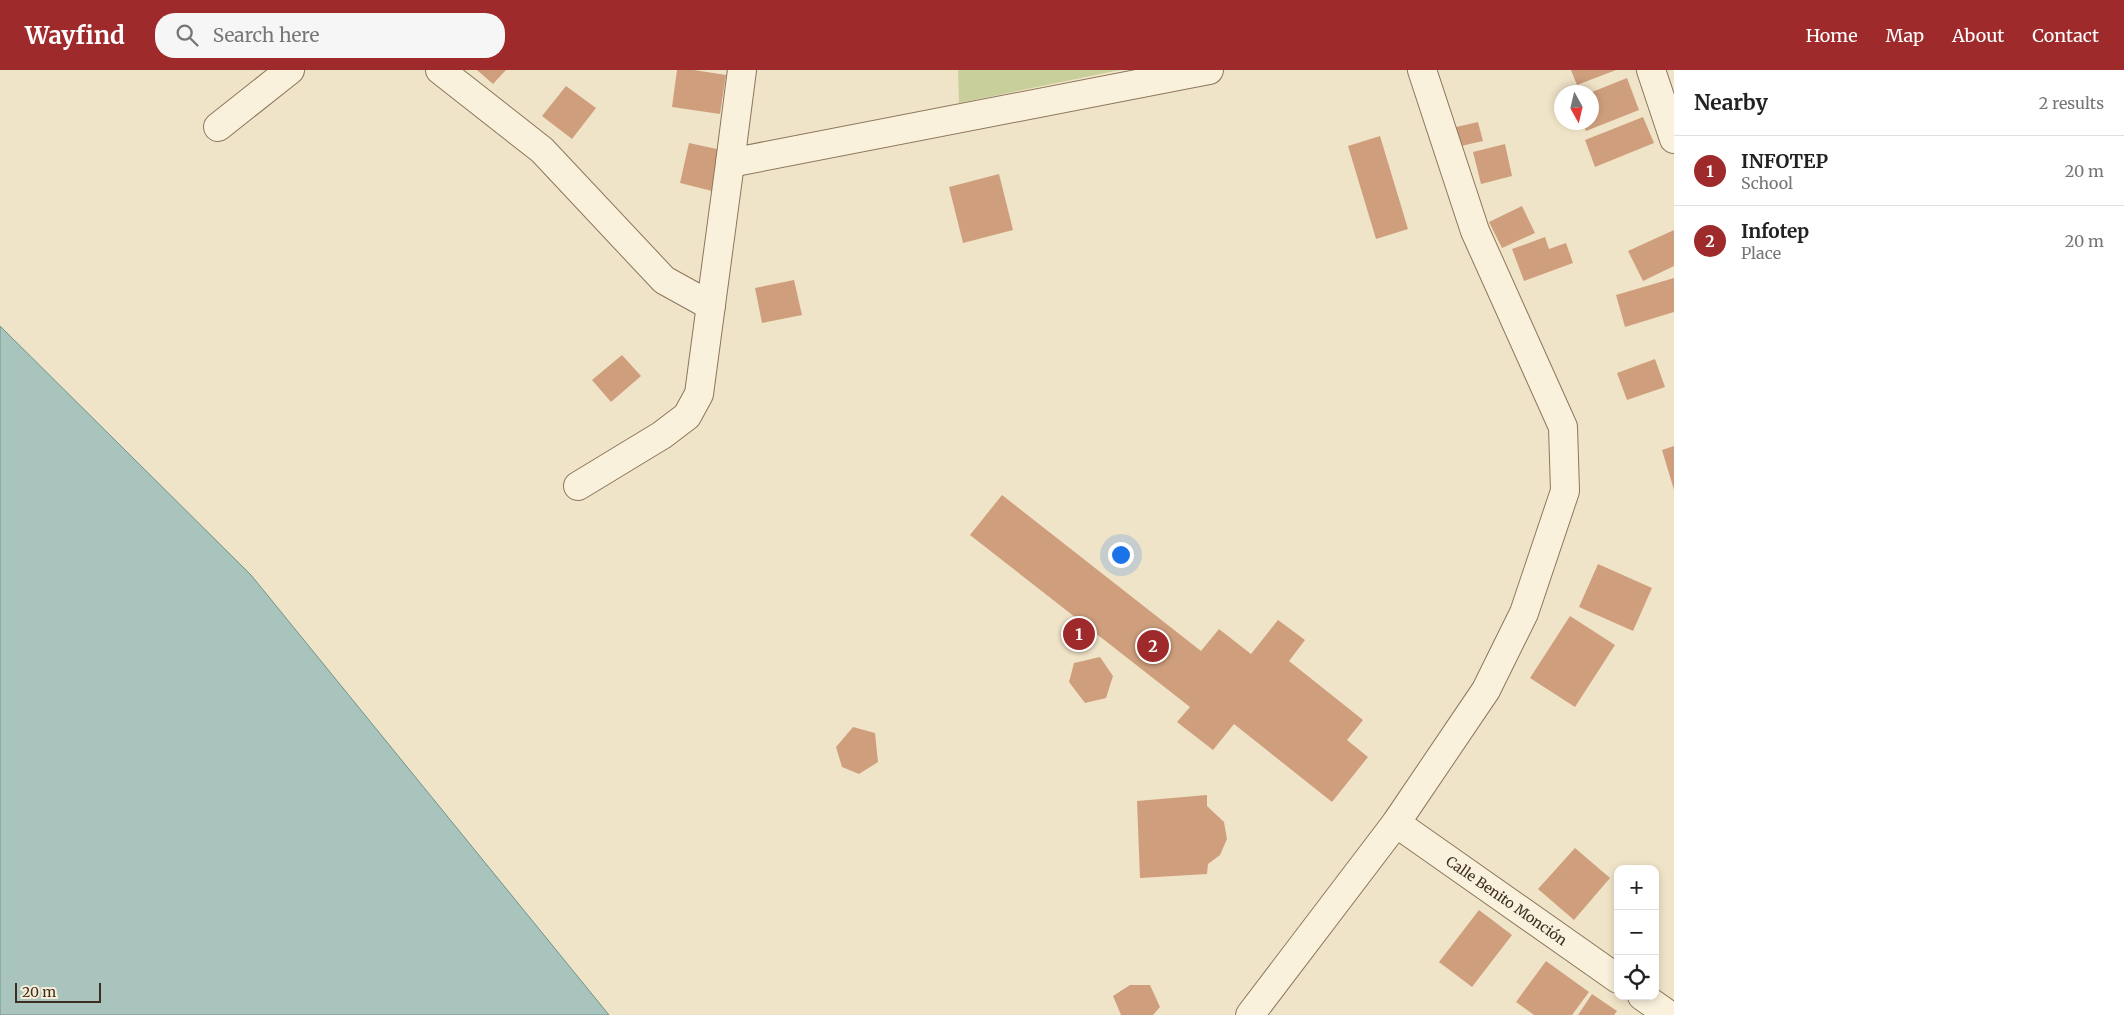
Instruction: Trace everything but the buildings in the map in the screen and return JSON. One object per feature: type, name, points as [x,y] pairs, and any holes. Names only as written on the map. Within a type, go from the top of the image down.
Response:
[{"type":"street","points":[[218,127],[290,70]]},
{"type":"street","points":[[440,70],[542,150],[664,280],[711,306]]},
{"type":"street","points":[[578,486],[662,436],[687,416],[699,394],[742,70]]},
{"type":"street","points":[[730,162],[1208,70]]},
{"type":"street","points":[[1250,1015],[1396,823],[1486,690],[1524,613],[1565,491],[1564,427],[1475,232],[1422,70]]},
{"type":"street","points":[[1651,70],[1674,139]]},
{"type":"street","name":"Calle Benito Monción","points":[[1396,823],[1614,976]]},
{"type":"street","points":[[1648,1000],[1669,1015]]},
{"type":"green space","points":[[958,70],[1120,70],[959,103]]},
{"type":"water","points":[[0,326],[251,575],[609,1015],[0,1015]]},
{"type":"place","name":"INFOTEP","points":[[1079,634]]},
{"type":"place","name":"Infotep","points":[[1153,646]]}]
